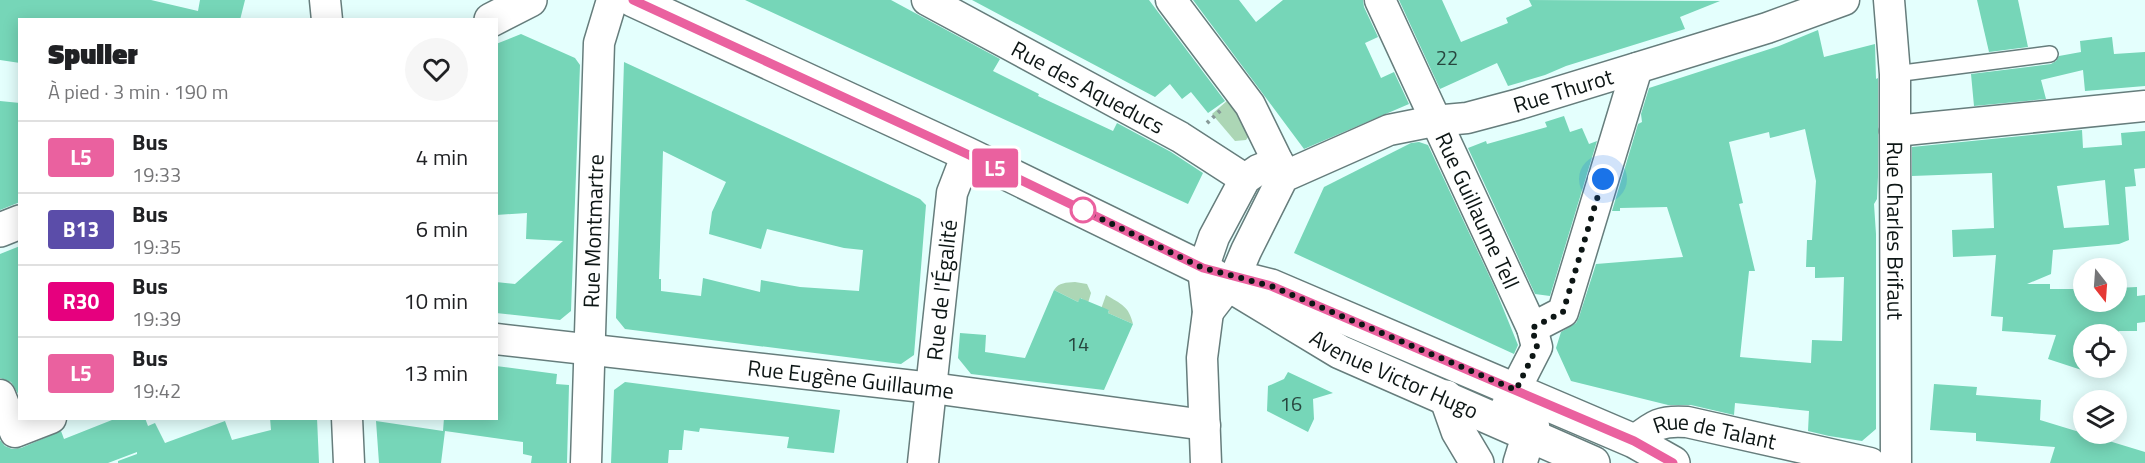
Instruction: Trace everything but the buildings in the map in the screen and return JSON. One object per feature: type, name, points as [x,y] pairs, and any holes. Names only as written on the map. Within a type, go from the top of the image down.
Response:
[{"type":"main road","points":[[494,18],[531,0]]},
{"type":"main road","name":"Avenue Victor Hugo","points":[[633,0],[967,154],[1222,276],[1340,352],[1446,397],[1518,423],[1634,441],[1673,463]]},
{"type":"main road","points":[[0,230],[18,223]]},
{"type":"main road","name":"Avenue Victor Hugo","points":[[1222,276],[1271,286],[1518,423]]},
{"type":"main road","points":[[1290,321],[1518,423],[1595,454],[1621,448],[1634,441]]},
{"type":"main road","points":[[1446,397],[1458,431],[1477,463]]},
{"type":"main road","points":[[1487,463],[1487,452],[1518,423]]},
{"type":"street","points":[[325,0],[327,18]]},
{"type":"street","name":"Rue Montmartre","points":[[586,463],[599,43],[612,0]]},
{"type":"street","name":"Rue des Aqueducs","points":[[927,0],[1180,137],[1245,179]]},
{"type":"street","points":[[1171,0],[1250,105],[1281,169],[1246,251],[1222,276],[1208,312],[1202,358],[1206,463]]},
{"type":"street","name":"Rue Guillaume Tell","points":[[1380,0],[1434,122],[1532,328],[1537,347],[1518,423]]},
{"type":"street","name":"Rue Thurot","points":[[1245,179],[1258,170],[1281,169],[1389,130],[1476,116],[1767,27],[1844,0]]},
{"type":"street","name":"Rue Charles Brifaut","points":[[1889,0],[1895,131],[1896,463]]},
{"type":"street","points":[[1532,328],[1563,312],[1636,68]]},
{"type":"street","points":[[1895,131],[2145,106]]},
{"type":"street","name":"Rue de l'Égalité","points":[[923,463],[952,193],[967,154]]},
{"type":"street","points":[[1222,276],[1214,237],[1245,179]]},
{"type":"street","name":"Rue Eugène Guillaume","points":[[498,339],[932,388],[1205,425]]},
{"type":"street","points":[[0,395],[8,435],[46,420]]},
{"type":"street","points":[[347,420],[349,463]]},
{"type":"street","name":"Rue de Talant","points":[[1634,441],[1657,424],[1671,421],[1687,422],[1870,463]]},
{"type":"lane","points":[[1894,74],[2050,54]]},
{"type":"path","points":[[1203,126],[1224,107]]},
{"type":"green space","points":[[1228,100],[1251,133],[1246,140],[1235,141],[1212,114]]},
{"type":"green space","points":[[1075,282],[1087,284],[1091,293],[1088,303],[1081,298],[1078,302],[1054,290],[1060,284]]},
{"type":"green space","points":[[1106,295],[1127,309],[1133,324],[1108,313],[1109,310],[1101,309]]},
{"type":"bus line","name":"L5","points":[[633,0],[967,154],[1203,268],[1271,286],[1634,441],[1673,463]]},
{"type":"route","points":[[1083,210],[1203,268],[1271,286],[1516,390],[1537,347],[1532,328],[1563,312],[1603,179]]}]
